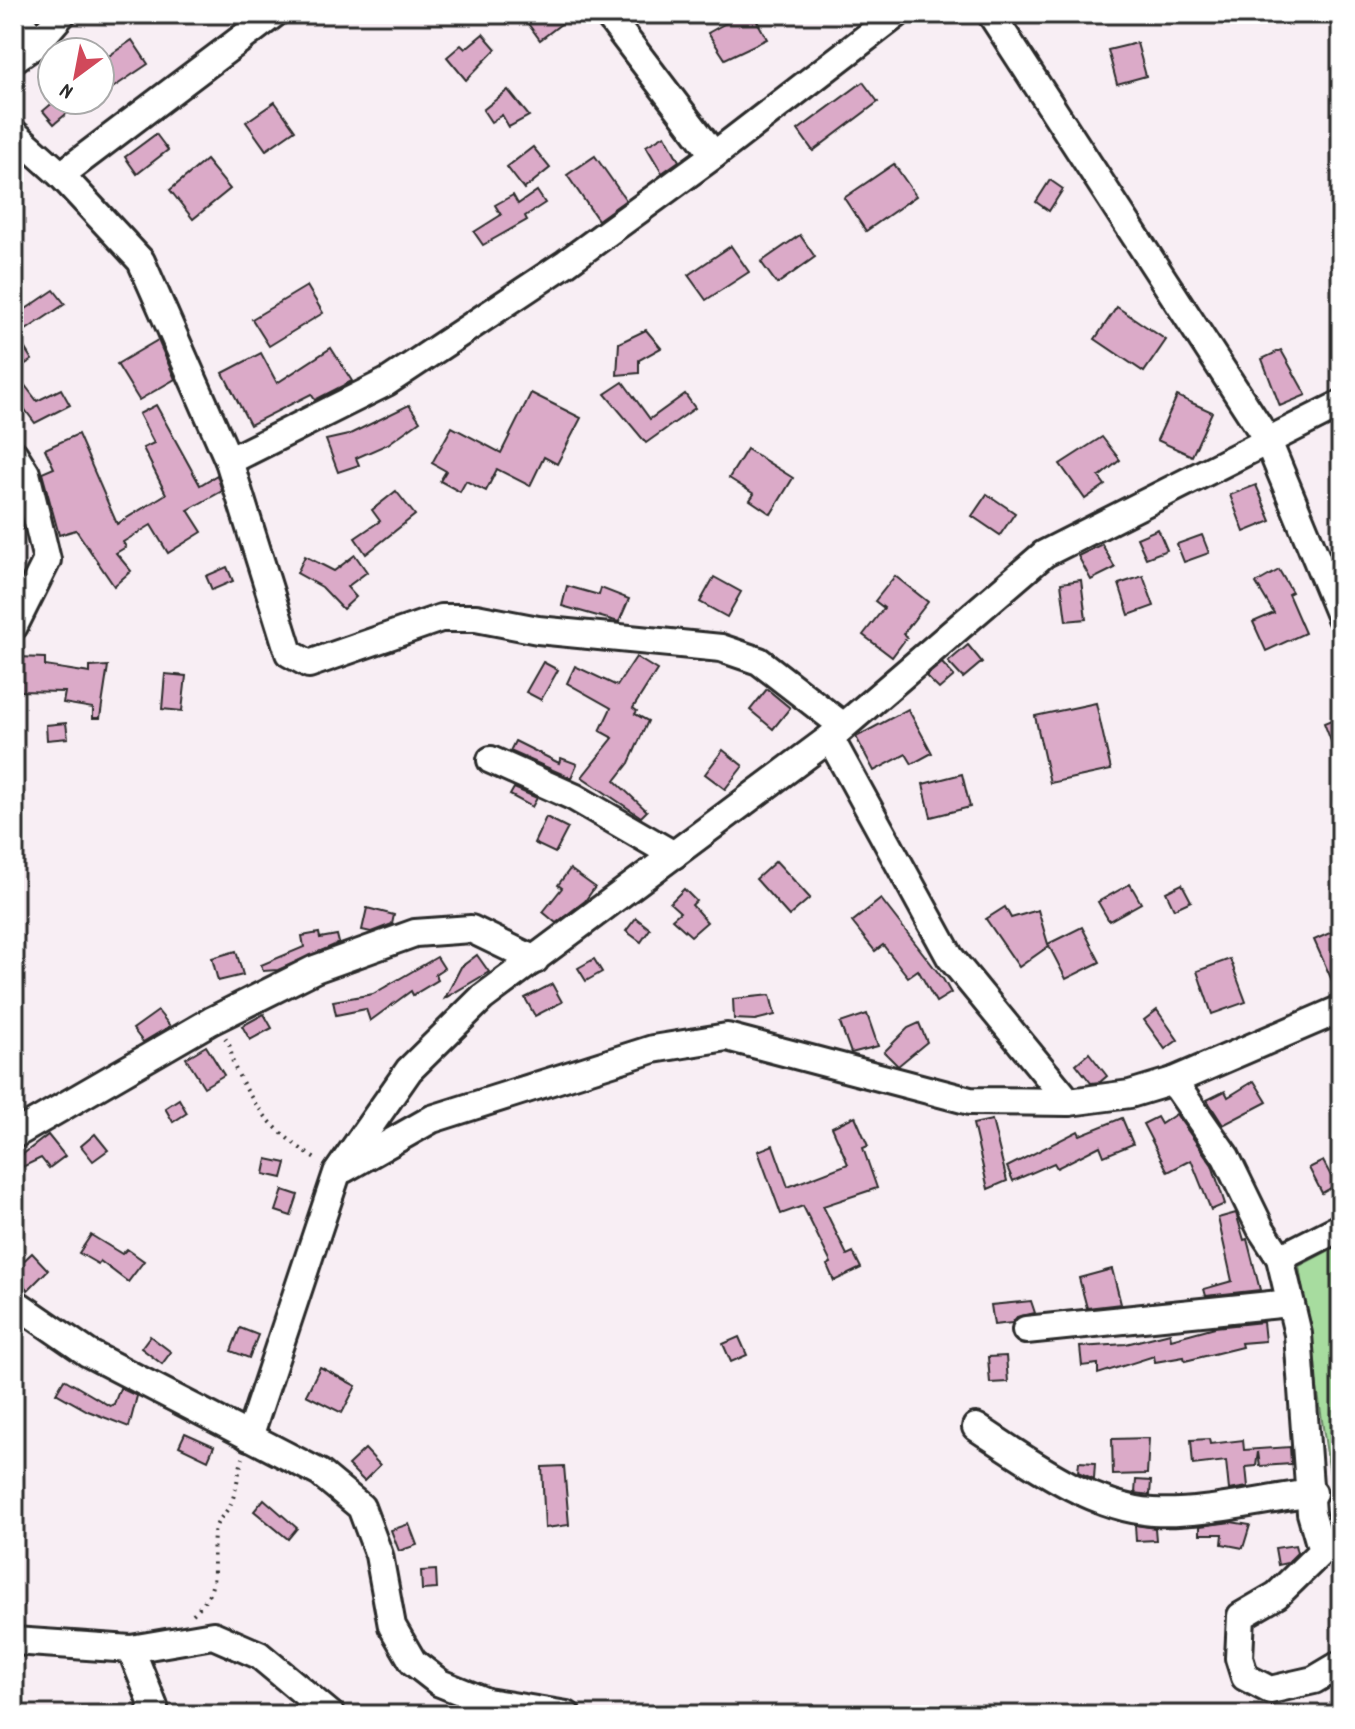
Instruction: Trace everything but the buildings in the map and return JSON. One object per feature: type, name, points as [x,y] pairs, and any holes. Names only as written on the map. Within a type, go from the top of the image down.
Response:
[{"type":"street","points":[[14,59],[36,44],[15,14]]},
{"type":"street","points":[[43,36],[62,14]]},
{"type":"street","points":[[61,175],[274,14]]},
{"type":"street","points":[[607,14],[714,155]]},
{"type":"street","points":[[229,461],[387,382],[566,263],[714,155],[897,14]]},
{"type":"street","points":[[991,14],[1267,439],[1341,618]]},
{"type":"street","points":[[14,133],[61,175],[141,261],[229,461],[289,653],[309,664],[441,618],[476,618],[538,630],[721,648],[759,661],[837,732],[950,957],[1069,1102]]},
{"type":"street","points":[[249,1437],[337,1173],[409,1070],[482,998],[837,732],[1044,554],[1341,404]]},
{"type":"street","points":[[14,454],[26,473],[47,560],[14,626]]},
{"type":"street","points":[[491,760],[574,797],[674,855]]},
{"type":"street","points":[[14,1135],[211,1021],[315,969],[415,933],[471,929],[535,960]]},
{"type":"street","points":[[337,1173],[432,1119],[653,1049],[727,1037],[970,1101],[1069,1102],[1130,1094],[1173,1081],[1341,1009]]},
{"type":"street","points":[[1173,1081],[1226,1157],[1261,1229],[1280,1258],[1298,1334],[1313,1493],[1311,1513],[1322,1551],[1277,1595],[1241,1616],[1239,1658],[1245,1677],[1270,1690],[1314,1680],[1341,1664]]},
{"type":"street","points":[[1280,1258],[1341,1227]]},
{"type":"street","points":[[14,1302],[88,1353],[320,1473],[361,1507],[379,1555],[392,1626],[413,1662],[440,1683],[487,1702],[567,1715]]},
{"type":"street","points":[[1026,1330],[1290,1303]]},
{"type":"street","points":[[976,1427],[1074,1487],[1103,1500],[1153,1512],[1313,1493]]},
{"type":"street","points":[[14,1641],[131,1649],[213,1635],[259,1655],[331,1715]]},
{"type":"street","points":[[131,1649],[154,1707],[149,1715]]},
{"type":"path","points":[[211,1021],[230,1044],[233,1064],[266,1121],[337,1173]]},
{"type":"path","points":[[177,1640],[190,1617],[210,1598],[217,1562],[214,1532],[220,1518],[232,1504],[249,1437]]},
{"type":"green space","points":[[1341,1244],[1341,1548],[1299,1266]]}]
